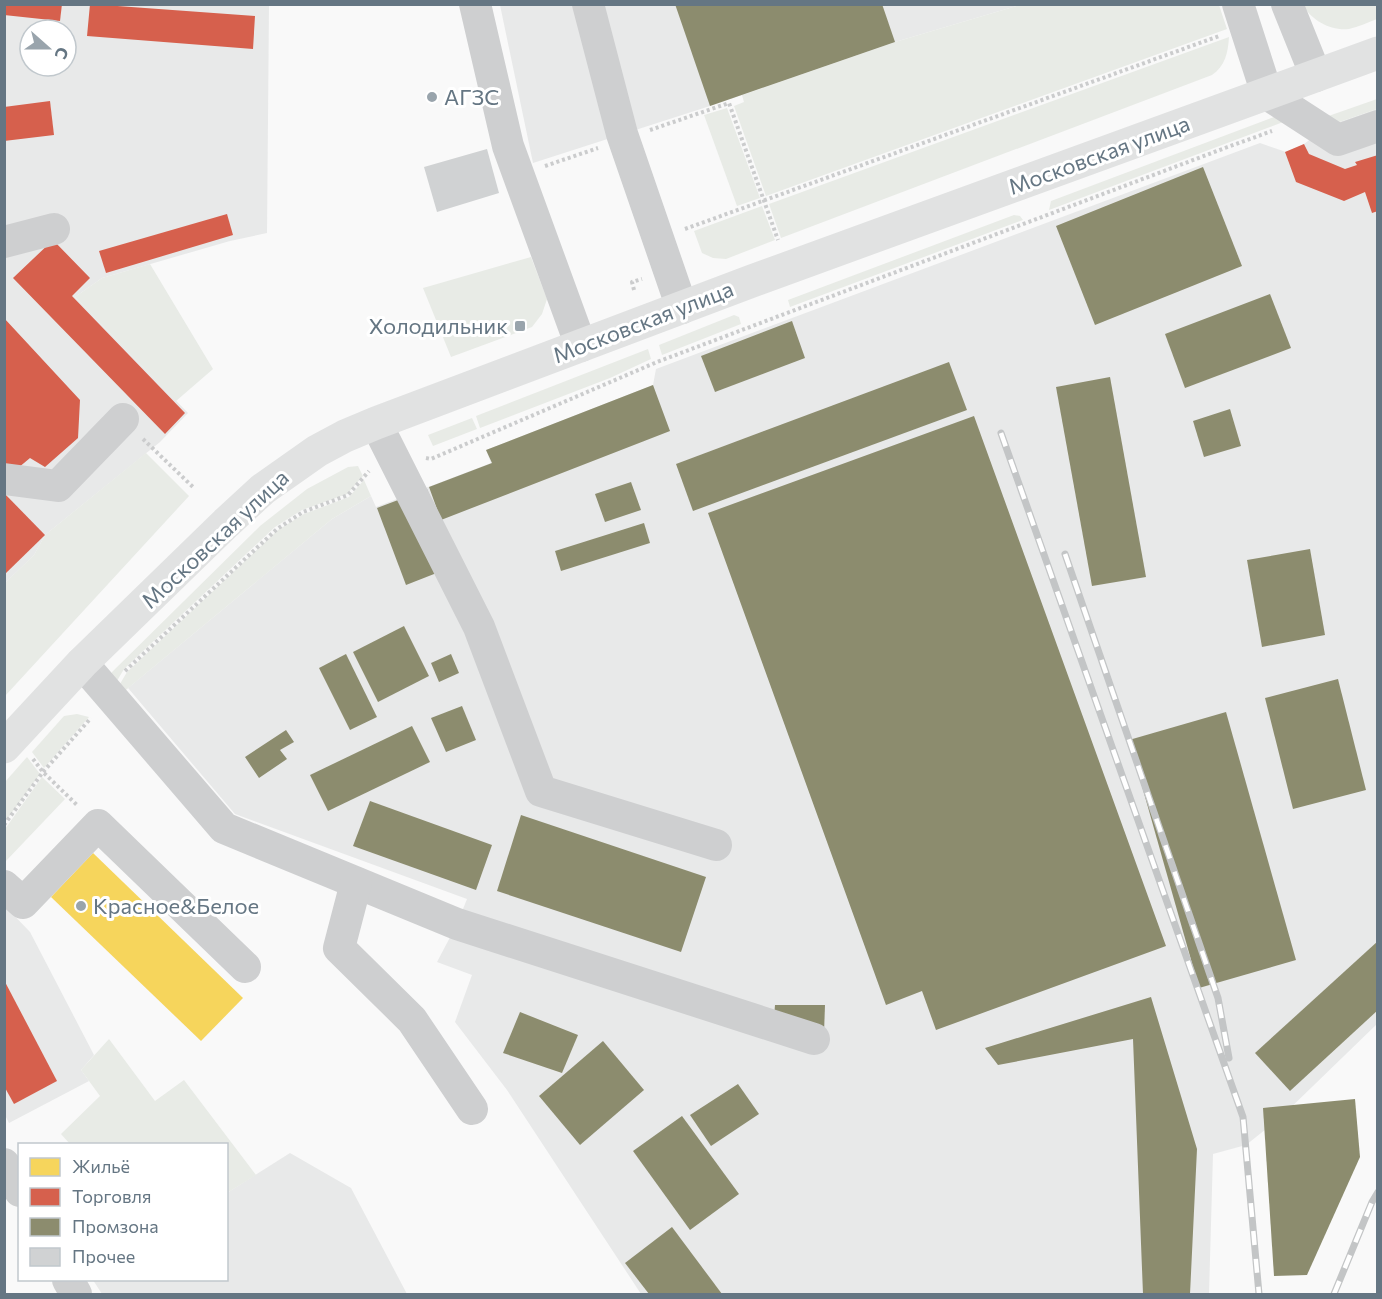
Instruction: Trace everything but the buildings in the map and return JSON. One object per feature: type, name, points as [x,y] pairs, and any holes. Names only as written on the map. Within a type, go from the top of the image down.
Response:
[{"type":"main road","name":"Московская улица","points":[[17,750],[82,663],[210,538],[263,489],[317,451],[345,436],[682,308],[1377,53]]},
{"type":"street","points":[[475,4],[508,146],[581,346]]},
{"type":"street","points":[[588,4],[624,139],[682,308]]},
{"type":"street","points":[[1287,4],[1316,76]]},
{"type":"street","points":[[1241,16],[1267,94],[1338,140],[1377,126]]},
{"type":"street","points":[[4,243],[54,229]]},
{"type":"street","points":[[4,479],[58,486],[123,419]]},
{"type":"street","points":[[376,423],[479,627],[541,791],[716,845]]},
{"type":"street","points":[[82,663],[224,828],[457,924],[814,1039]]},
{"type":"street","points":[[4,886],[23,903],[98,825],[245,967]]},
{"type":"street","points":[[356,883],[339,948],[412,1020],[472,1109]]},
{"type":"street","points":[[4,1164],[18,1188]]},
{"type":"path","points":[[657,239],[764,201],[1241,16]]},
{"type":"path","points":[[519,175],[729,103],[778,240]]},
{"type":"path","points":[[4,825],[43,772],[111,696],[125,670],[277,529],[303,512],[348,495],[374,466],[394,457],[431,459],[657,362],[1307,119]]},
{"type":"path","points":[[123,419],[194,488]]},
{"type":"path","points":[[17,750],[98,825]]},
{"type":"shaded area","points":[[5,5],[269,5],[267,233],[230,241],[102,278],[75,297],[188,413],[160,442],[45,535],[34,555],[5,583]]},
{"type":"shaded area","points":[[500,5],[1020,5],[895,42],[710,106],[533,163]]},
{"type":"shaded area","points":[[1020,5],[1219,5],[1227,29],[766,196],[734,106],[744,102],[742,95],[895,42]]},
{"type":"shaded area","points":[[1303,5],[1377,5],[1377,19],[1349,29],[1329,27],[1311,16]]},
{"type":"shaded area","points":[[1229,37],[1225,59],[1212,75],[781,238],[769,204]]},
{"type":"shaded area","points":[[1377,99],[1377,109],[1328,126],[1317,120]]},
{"type":"shaded area","points":[[727,108],[760,198],[737,206],[704,115]]},
{"type":"shaded area","points":[[1377,109],[1377,1024],[1281,1117],[1246,1145],[1213,1154],[1209,1294],[641,1294],[507,1090],[455,1022],[472,975],[437,962],[467,899],[235,814],[128,688],[332,519],[371,496],[376,507],[491,463],[486,450],[653,385],[656,369],[1260,143],[1286,152],[1304,144],[1328,126]]},
{"type":"shaded area","points":[[1282,114],[1291,119],[1049,210],[1051,201]]},
{"type":"shaded area","points":[[762,206],[775,240],[726,259],[713,258],[702,253],[694,231]]},
{"type":"shaded area","points":[[1014,215],[1020,216],[1023,220],[790,307],[788,300]]},
{"type":"shaded area","points":[[531,257],[547,299],[542,314],[532,327],[451,357],[423,288]]},
{"type":"shaded area","points":[[150,264],[213,369],[176,401],[75,297],[102,278]]},
{"type":"shaded area","points":[[734,315],[739,317],[741,324],[662,355],[659,345]]},
{"type":"shaded area","points":[[648,349],[651,359],[610,378],[480,428],[476,416]]},
{"type":"shaded area","points":[[472,418],[477,429],[433,446],[428,435]]},
{"type":"shaded area","points":[[146,453],[189,496],[5,696],[5,583],[34,555],[45,535]]},
{"type":"shaded area","points":[[358,466],[363,476],[347,494],[302,510],[275,527],[124,669],[114,686],[109,680],[112,672],[260,526],[307,489],[348,467]]},
{"type":"shaded area","points":[[364,480],[371,496],[332,519],[121,694],[117,689],[127,672],[278,530],[304,514],[349,497]]},
{"type":"shaded area","points":[[77,714],[89,717],[44,768],[32,752],[64,716]]},
{"type":"shaded area","points":[[27,757],[40,774],[5,822],[5,782]]},
{"type":"shaded area","points":[[42,777],[65,799],[5,862],[5,829]]},
{"type":"shaded area","points":[[4,905],[30,932],[94,1055],[81,1070],[89,1081],[9,1123],[4,1113]]},
{"type":"shaded area","points":[[109,1039],[155,1101],[184,1080],[256,1175],[228,1192],[228,1143],[69,1143],[61,1134],[100,1096],[81,1070]]},
{"type":"shaded area","points":[[290,1153],[351,1188],[407,1294],[102,1294],[94,1281],[228,1281],[228,1192]]},
{"type":"railway","points":[[1001,433],[1243,1117],[1259,1294]]},
{"type":"railway","points":[[1065,554],[1218,998],[1229,1058]]},
{"type":"railway","points":[[1334,1294],[1378,1192]]},
{"type":"place","name":"АГЗС","points":[[432,97]]},
{"type":"place","name":"Холодильник","points":[[520,326]]},
{"type":"place","name":"Красное&Белое","points":[[81,906]]}]
